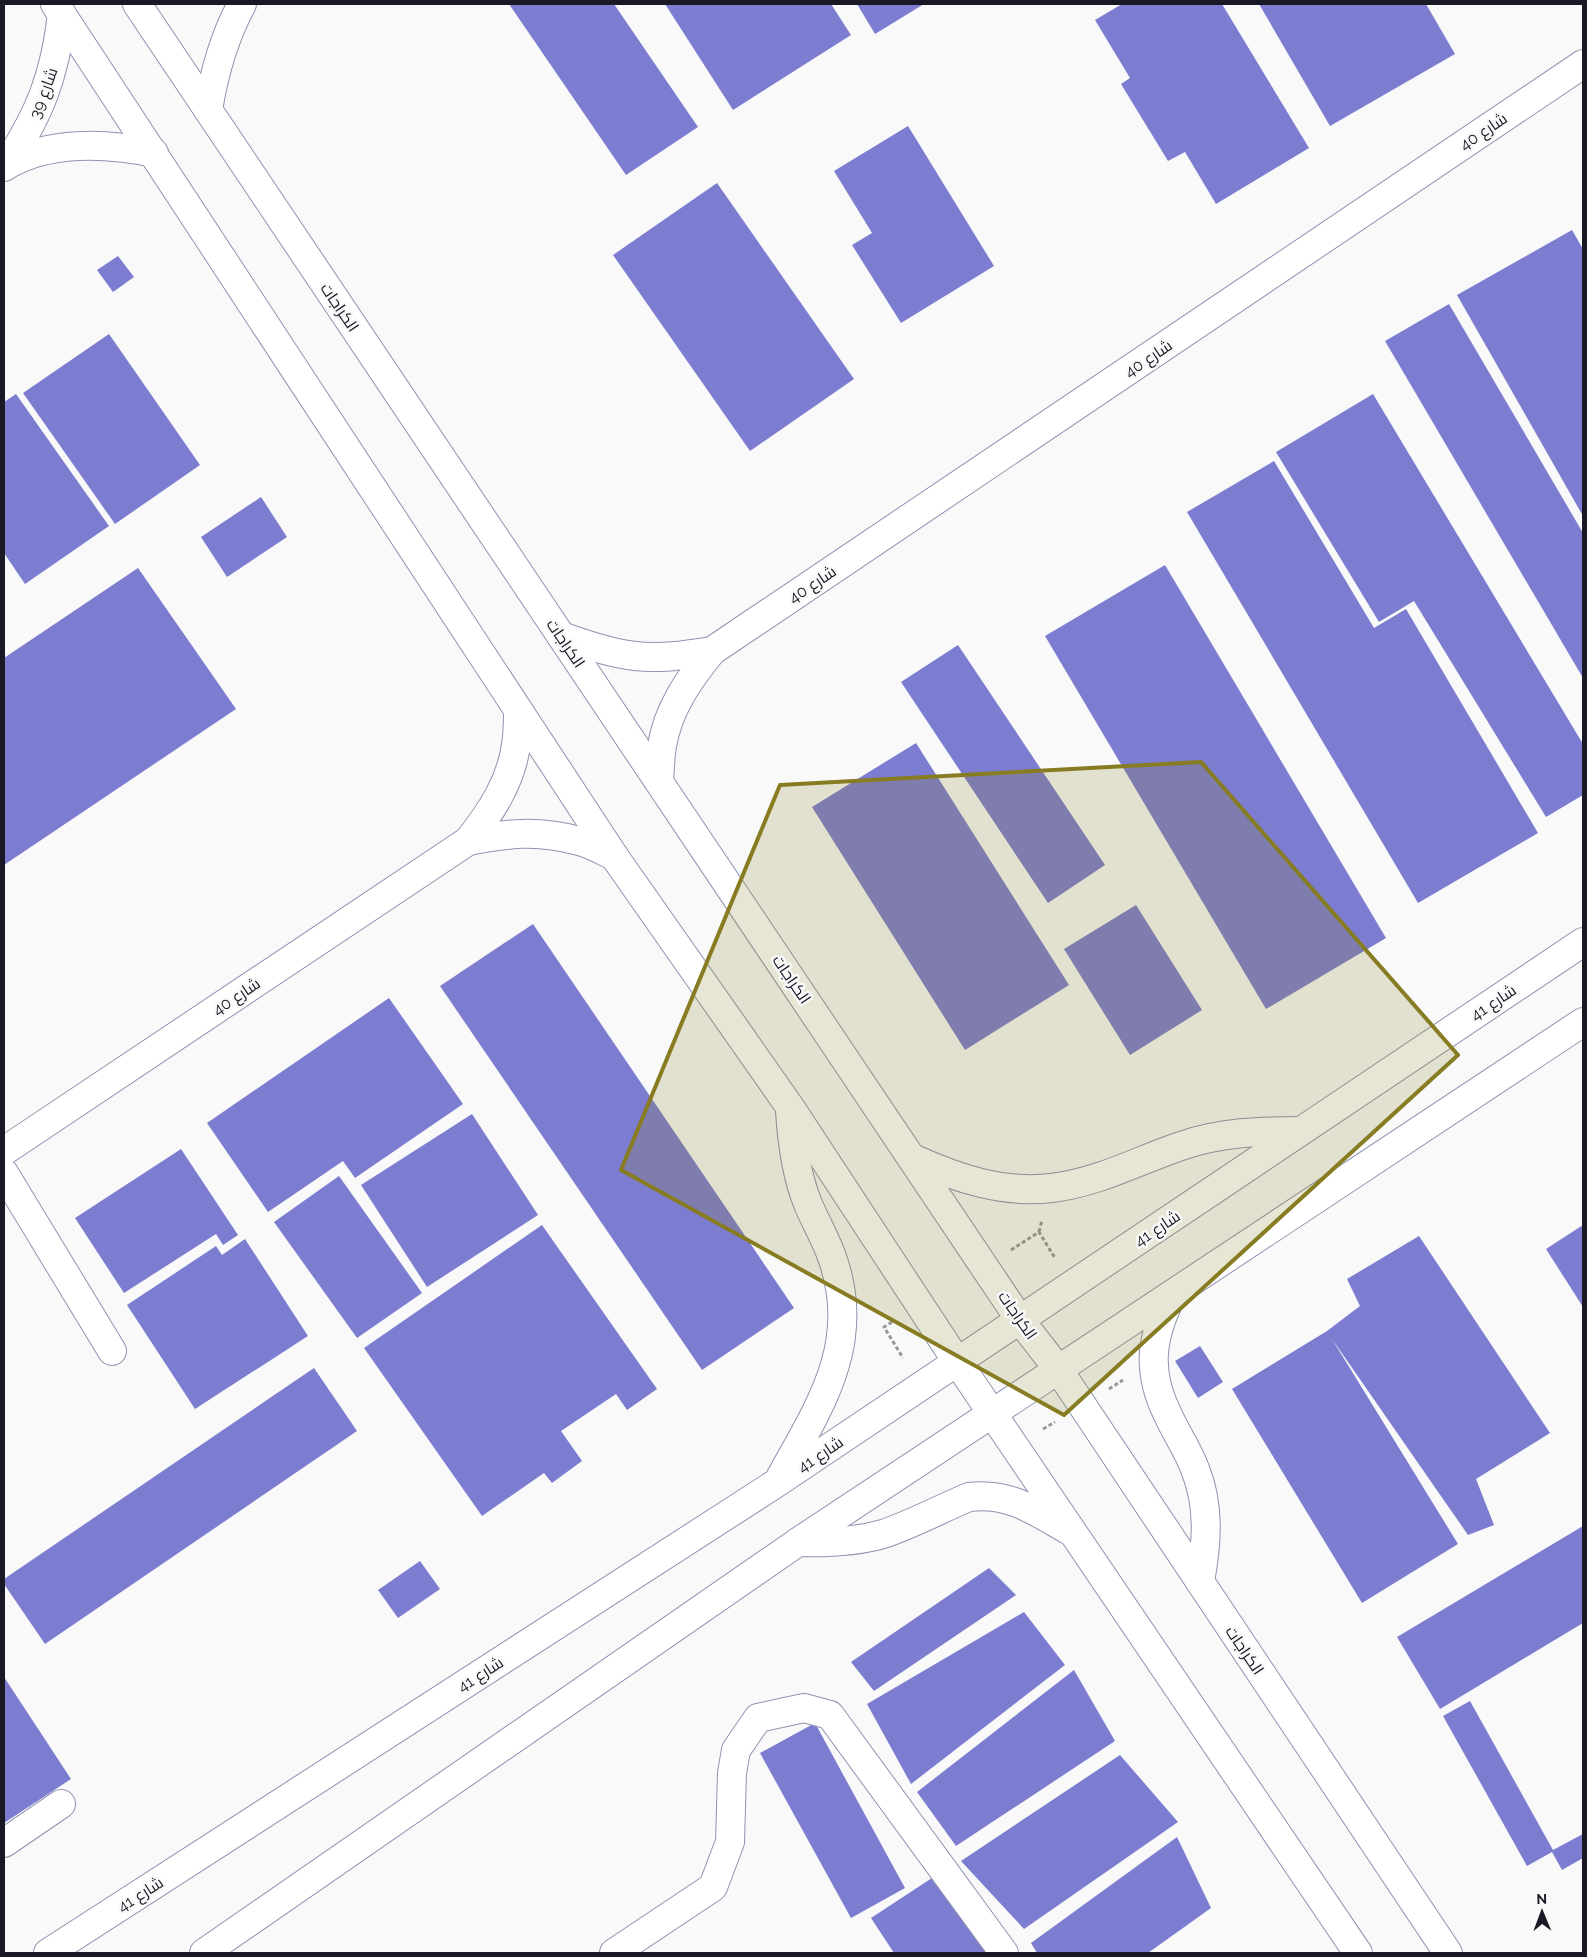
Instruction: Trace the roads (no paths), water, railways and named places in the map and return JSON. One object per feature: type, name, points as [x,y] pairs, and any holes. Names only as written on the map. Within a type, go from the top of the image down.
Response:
[{"type":"street","name":"الكراجات","points":[[137,4],[1020,1320],[1058,1370],[1448,1953]]},
{"type":"street","points":[[208,110],[213,78],[222,47],[242,4]]},
{"type":"street","points":[[58,9],[614,856],[790,1107],[958,1363],[1358,1953]]},
{"type":"street","name":"شارع 39","points":[[5,166],[28,131],[48,86],[58,47],[58,9]]},
{"type":"street","name":"شارع 40","points":[[659,781],[662,745],[672,711],[689,679],[712,651],[1583,64]]},
{"type":"street","name":"شارع 39","points":[[5,166],[34,154],[94,145],[124,147],[154,153]]},
{"type":"street","name":"شارع 40","points":[[561,636],[597,649],[635,656],[674,657],[712,651]]},
{"type":"street","name":"شارع 40","points":[[4,1151],[468,840],[490,812],[507,780],[516,746],[518,710]]},
{"type":"street","name":"شارع 40","points":[[468,840],[505,833],[543,834],[580,841],[614,856]]},
{"type":"street","name":"شارع 41","points":[[48,1953],[778,1482],[1583,942]]},
{"type":"street","points":[[204,1953],[798,1542],[1583,1022]]},
{"type":"street","points":[[778,1482],[822,1400],[834,1373],[840,1345],[842,1317],[840,1288],[833,1260],[808,1203],[798,1172],[792,1139],[790,1107]]},
{"type":"street","points":[[912,1158],[968,1181],[998,1187],[1051,1188],[1080,1183],[1118,1172],[1182,1145],[1221,1136],[1261,1131],[1301,1131]]},
{"type":"street","points":[[4,1173],[112,1351]]},
{"type":"street","points":[[1172,1295],[1161,1318],[1154,1342],[1153,1367],[1158,1393],[1196,1470],[1204,1497],[1207,1526],[1200,1582]]},
{"type":"street","points":[[798,1542],[836,1542],[883,1534],[969,1498],[984,1496],[1000,1497],[1015,1502],[1074,1533]]},
{"type":"street","points":[[614,1953],[713,1887],[730,1842],[732,1773],[736,1750],[758,1718],[804,1708],[830,1715],[1004,1953]]},
{"type":"street","points":[[4,1843],[61,1804]]}]
